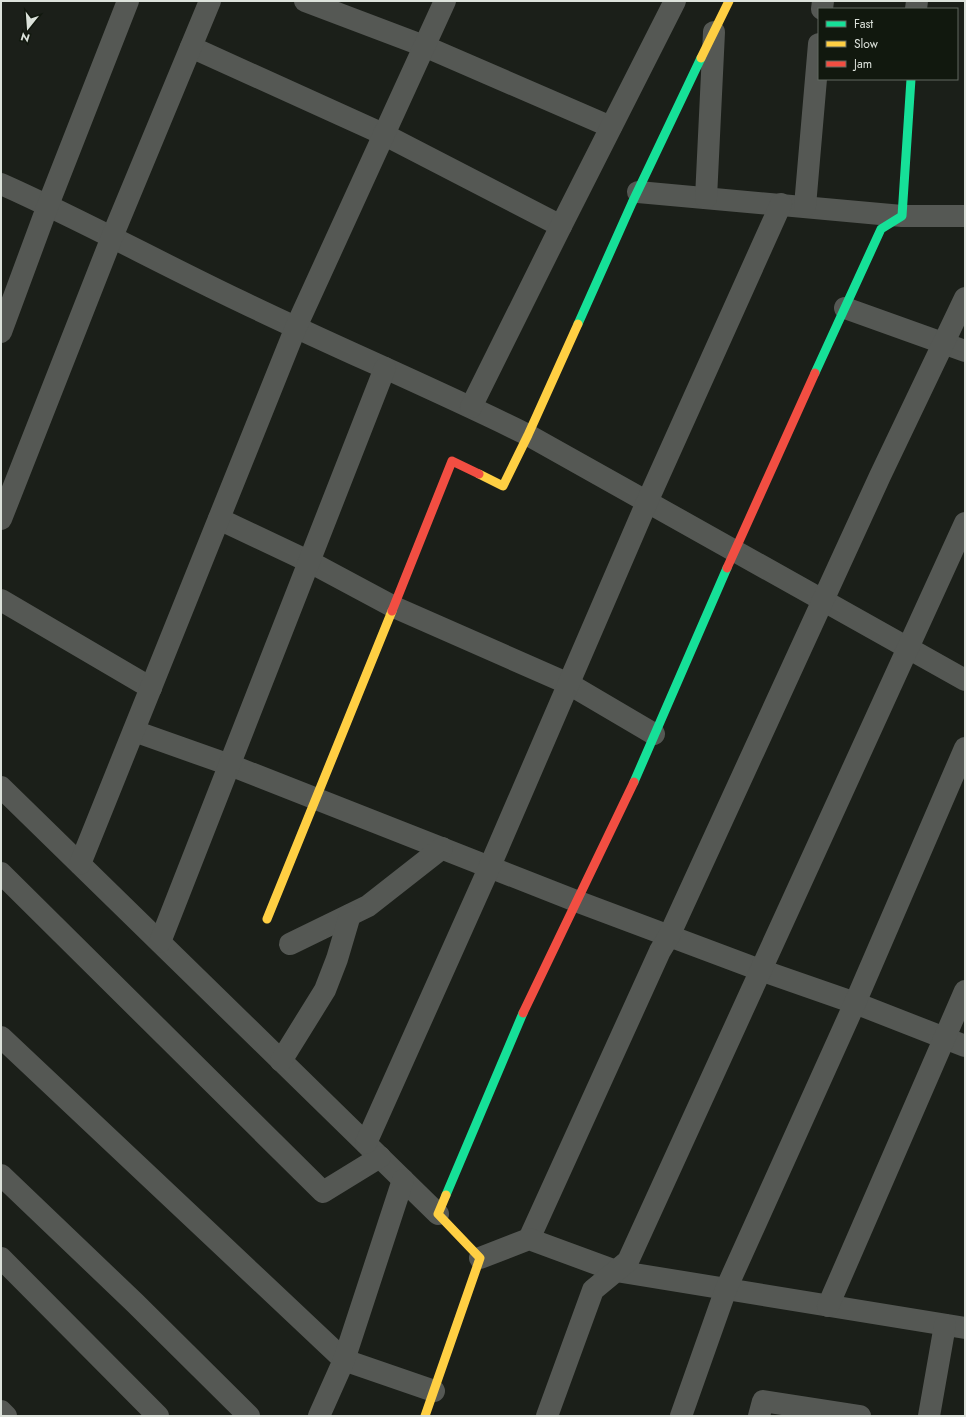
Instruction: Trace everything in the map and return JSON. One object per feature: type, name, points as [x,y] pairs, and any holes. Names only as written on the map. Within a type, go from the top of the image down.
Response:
[{"type":"street","points":[[1,332],[48,205],[128,1]]},
{"type":"street","points":[[1,519],[112,237],[210,1]]},
{"type":"street","points":[[305,1],[424,46],[611,127]]},
{"type":"street","points":[[80,864],[296,327],[445,1]]},
{"type":"street","points":[[471,407],[675,1]]},
{"type":"street","points":[[267,920],[452,461],[503,486],[528,435],[638,192],[729,1]]},
{"type":"street","points":[[706,198],[714,32]]},
{"type":"street","points":[[191,47],[383,134],[561,226]]},
{"type":"street","points":[[805,206],[818,56]]},
{"type":"street","points":[[902,216],[911,80]]},
{"type":"street","points":[[1,184],[48,205],[240,301],[471,407],[528,435],[965,680]]},
{"type":"street","points":[[638,192],[902,216],[965,216]]},
{"type":"street","points":[[1,873],[323,1192],[373,1150],[490,866],[647,502],[782,204]]},
{"type":"street","points":[[438,1214],[525,1009],[636,777],[734,551],[880,229],[902,216]]},
{"type":"street","points":[[529,1239],[660,951],[669,936],[823,600],[965,298]]},
{"type":"street","points":[[845,308],[965,351]]},
{"type":"street","points":[[160,942],[385,368]]},
{"type":"street","points":[[219,519],[310,562],[394,606],[569,684],[654,734]]},
{"type":"street","points":[[547,1416],[593,1290],[628,1261],[965,524]]},
{"type":"street","points":[[1,600],[151,688]]},
{"type":"street","points":[[134,730],[316,798],[576,901],[760,970],[855,1003],[965,1046]]},
{"type":"street","points":[[681,1416],[726,1289],[855,1003],[965,748]]},
{"type":"street","points":[[1,787],[373,1150],[480,1258]]},
{"type":"street","points":[[290,944],[368,906],[442,848]]},
{"type":"street","points":[[281,1061],[325,990],[337,959],[350,915]]},
{"type":"street","points":[[828,1306],[965,991]]},
{"type":"street","points":[[1,1037],[344,1360],[434,1391]]},
{"type":"street","points":[[2,1178],[135,1303],[250,1416]]},
{"type":"street","points":[[319,1416],[344,1360],[403,1180]]},
{"type":"street","points":[[425,1416],[480,1258],[529,1239],[616,1271],[955,1326],[929,1416]]},
{"type":"street","points":[[1,1258],[158,1416]]},
{"type":"street","points":[[758,1416],[763,1401],[860,1416]]},
{"type":"street","points":[[1,1411],[6,1416]]},
{"type":"traffic: fast","points":[[578,324],[632,203],[701,58]]},
{"type":"traffic: fast","points":[[815,373],[881,229],[902,216],[911,80]]},
{"type":"traffic: fast","points":[[634,782],[727,568]]},
{"type":"traffic: fast","points":[[446,1195],[523,1013]]},
{"type":"traffic: slow","points":[[701,58],[729,1]]},
{"type":"traffic: slow","points":[[479,474],[503,486],[528,435],[578,324]]},
{"type":"traffic: slow","points":[[267,919],[392,611]]},
{"type":"traffic: slow","points":[[425,1416],[480,1258],[438,1214],[446,1195]]},
{"type":"traffic: jam","points":[[727,568],[815,373]]},
{"type":"traffic: jam","points":[[392,611],[452,461],[479,474]]},
{"type":"traffic: jam","points":[[523,1013],[634,782]]}]
